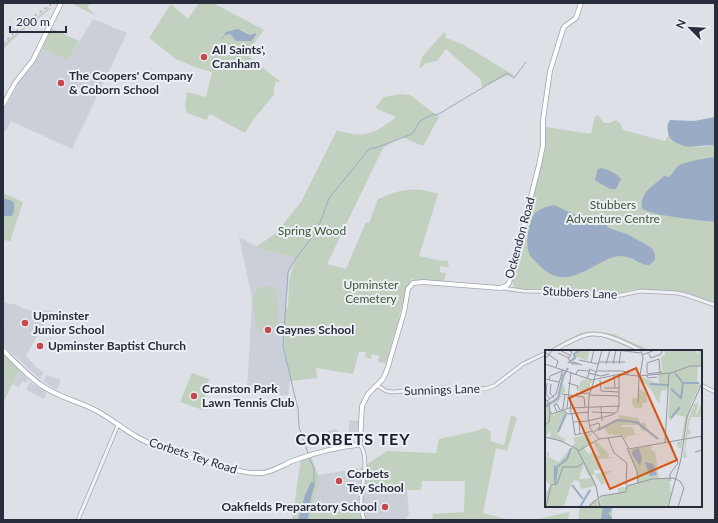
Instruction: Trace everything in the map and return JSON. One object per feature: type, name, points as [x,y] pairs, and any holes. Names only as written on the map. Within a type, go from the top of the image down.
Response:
[{"type":"main road","points":[[3,105],[15,83],[33,60],[61,3]]},
{"type":"main road","name":"Ockendon Road","points":[[359,444],[361,439],[362,406],[368,394],[378,386],[387,370],[404,312],[408,289],[411,284],[424,282],[500,288],[506,286],[510,282],[543,145],[543,120],[552,63],[563,29],[576,18],[580,3]]},
{"type":"main road","name":"Corbets Tey Road","points":[[3,350],[46,389],[59,396],[91,408],[147,442],[181,455],[243,472],[266,472],[296,460],[359,444]]},
{"type":"street","points":[[510,282],[514,290]]},
{"type":"street","name":"Stubbers Lane","points":[[500,288],[514,290],[583,292],[616,296],[641,291],[677,293],[715,305]]},
{"type":"street","points":[[554,350],[585,335],[592,334],[606,336],[640,350]]},
{"type":"street","name":"Sunnings Lane","points":[[378,386],[386,391],[392,392],[440,388],[470,390],[490,388],[523,364],[545,353]]},
{"type":"street","points":[[702,386],[715,392]]},
{"type":"street","points":[[78,520],[118,424]]},
{"type":"street","points":[[359,444],[363,449],[365,463],[361,500],[364,520]]},
{"type":"shaded area","name":"The Coopers' Company & Coborn School","points":[[93,19],[127,33],[72,149],[11,121],[6,131],[3,131],[3,106],[6,107],[21,79],[32,67],[42,49],[68,60]]},
{"type":"shaded area","name":"Gaynes School","points":[[239,237],[264,250],[296,258],[289,273],[286,309],[285,349],[290,381],[288,396],[246,392],[252,298]]},
{"type":"shaded area","name":"Upminster Junior School","points":[[3,301],[11,305],[13,303],[25,309],[35,311],[52,310],[26,356],[44,373],[40,379],[3,345],[3,330],[5,324],[3,322]]},
{"type":"shaded area","points":[[20,371],[28,379],[26,383],[22,381],[19,387],[12,384]]},
{"type":"shaded area","points":[[47,375],[61,380],[57,390],[43,381]]},
{"type":"shaded area","points":[[30,382],[47,392],[44,399],[26,390]]},
{"type":"shaded area","points":[[349,420],[360,421],[360,433],[349,432]]},
{"type":"shaded area","points":[[334,429],[338,430],[337,434],[339,447],[330,449],[326,435],[329,434],[328,431]]},
{"type":"shaded area","name":"Corbets Tey School","points":[[361,468],[359,504],[314,506],[315,492],[318,487],[318,475]]},
{"type":"shaded area","name":"Oakfields Preparatory School","points":[[407,490],[409,514],[405,520],[364,520],[362,512],[362,491],[388,493]]},
{"type":"green space","points":[[71,3],[91,3],[87,7],[96,16]]},
{"type":"green space","points":[[199,3],[213,3],[264,30],[246,54],[282,83],[276,81],[274,95],[253,120],[245,133],[210,114],[206,120],[187,113],[185,105],[187,92],[206,97],[212,72],[197,68],[176,59],[149,38],[171,4],[188,19]],"holes":[[[242,30],[250,35],[256,33],[256,36],[252,41],[236,41],[230,34],[221,38],[224,34]]]},
{"type":"green space","points":[[48,8],[51,8],[21,32],[3,49],[3,45],[8,40]]},
{"type":"green space","points":[[51,28],[79,41],[68,60],[42,49]]},
{"type":"green space","points":[[445,31],[446,38],[464,45],[515,76],[506,76],[482,88],[481,80],[446,49],[437,61],[426,63],[419,69],[422,57]]},
{"type":"green space","points":[[399,94],[410,95],[439,117],[423,146],[402,137],[383,148],[327,264],[346,269],[366,222],[369,223],[378,199],[401,191],[415,189],[422,190],[438,194],[419,256],[442,261],[447,260],[449,267],[440,266],[440,272],[446,273],[444,281],[414,281],[412,278],[407,289],[386,363],[378,362],[379,356],[372,354],[371,359],[365,357],[366,352],[359,352],[353,374],[316,368],[317,378],[290,381],[285,349],[284,311],[286,307],[288,308],[289,280],[296,258],[264,250],[257,246],[275,234],[301,202],[337,130],[346,133],[362,134],[375,131],[382,127],[396,117],[375,108],[384,97]]},
{"type":"green space","name":"Stubbers Adventure Centre","points":[[598,115],[604,123],[610,123],[615,120],[617,121],[623,130],[665,141],[668,136],[671,141],[695,147],[715,146],[715,303],[684,292],[636,289],[614,294],[591,290],[515,288],[512,281],[513,274],[518,262],[517,258],[540,171],[546,127],[591,134],[595,116]]},
{"type":"green space","points":[[3,193],[23,202],[10,241],[3,240]]},
{"type":"green space","points":[[263,286],[268,286],[274,290],[278,301],[278,325],[275,330],[269,334],[260,332],[257,329],[255,318],[254,295],[256,290]]},
{"type":"green space","points":[[593,331],[614,334],[649,350],[635,350],[603,337],[585,337],[555,350],[557,345],[581,333]]},
{"type":"green space","points":[[3,353],[20,370],[3,403]]},
{"type":"green space","name":"Cranston Park Lawn Tennis Club","points":[[192,373],[209,379],[203,410],[180,402]]},
{"type":"green space","points":[[511,415],[517,418],[507,451],[496,448],[483,513],[510,520],[432,520],[433,514],[464,512],[465,481],[422,481],[421,490],[407,490],[388,493],[359,490],[361,468],[387,451],[436,453],[439,439],[485,428],[491,432],[490,441],[504,445]]},
{"type":"green space","points":[[311,456],[318,475],[318,487],[315,492],[314,506],[358,504],[361,502],[364,520],[292,520],[301,458]]},
{"type":"green space","points":[[580,507],[613,507],[611,520],[578,520]]},
{"type":"green space","points":[[570,512],[568,520],[533,520]]},
{"type":"water","points":[[238,29],[250,35],[256,33],[256,35],[252,41],[236,41],[230,34],[225,35],[221,39],[226,32]]},
{"type":"water","points":[[715,117],[715,146],[705,145],[691,147],[673,141],[669,136],[667,129],[670,120],[694,121]]},
{"type":"water","points":[[715,157],[715,222],[664,215],[647,211],[642,208],[643,197],[649,189],[664,176],[669,177],[672,175],[679,165],[695,160]]},
{"type":"water","points":[[601,168],[615,173],[621,179],[616,189],[610,189],[596,181],[595,179],[598,169]]},
{"type":"water","points":[[3,198],[14,203],[14,211],[12,216],[3,216]]},
{"type":"water","points":[[554,205],[597,225],[605,224],[609,228],[627,234],[652,248],[655,254],[655,260],[649,265],[645,265],[628,257],[617,256],[610,258],[584,272],[571,276],[559,277],[550,274],[529,254],[527,243],[530,224],[534,214],[543,208]]},
{"type":"water","points":[[311,482],[314,482],[315,484],[311,497],[308,520],[298,520],[305,495]]},
{"type":"water","points":[[603,507],[612,507],[611,511],[608,514],[612,517],[611,520],[601,520]]},
{"type":"waterway","points":[[308,453],[299,427],[298,409],[283,346],[288,272],[296,258],[317,231],[329,198],[370,148],[375,148],[412,134],[420,121],[433,114],[437,115],[507,73],[514,78],[526,62]]},
{"type":"waterway","points":[[309,457],[314,469],[314,481]]},
{"type":"railway","points":[[3,43],[30,19],[53,3]]},
{"type":"place","name":"All Saints', Cranham","points":[[204,57]]},
{"type":"place","name":"The Coopers' Company & Coborn School","points":[[61,83]]},
{"type":"place","name":"Upminster Junior School","points":[[25,323]]},
{"type":"place","name":"Gaynes School","points":[[268,330]]},
{"type":"place","name":"Upminster Baptist Church","points":[[40,346]]},
{"type":"place","name":"Cranston Park Lawn Tennis Club","points":[[194,396]]},
{"type":"place","name":"Corbets Tey School","points":[[339,481]]},
{"type":"place","name":"Oakfields Preparatory School","points":[[385,507]]},
{"type":"district","name":"CORBETS TEY","points":[[353,439]]},
{"type":"park label","name":"Spring Wood","points":[[312,231]]},
{"type":"park label","name":"Upminster Cemetery","points":[[371,292]]}]
